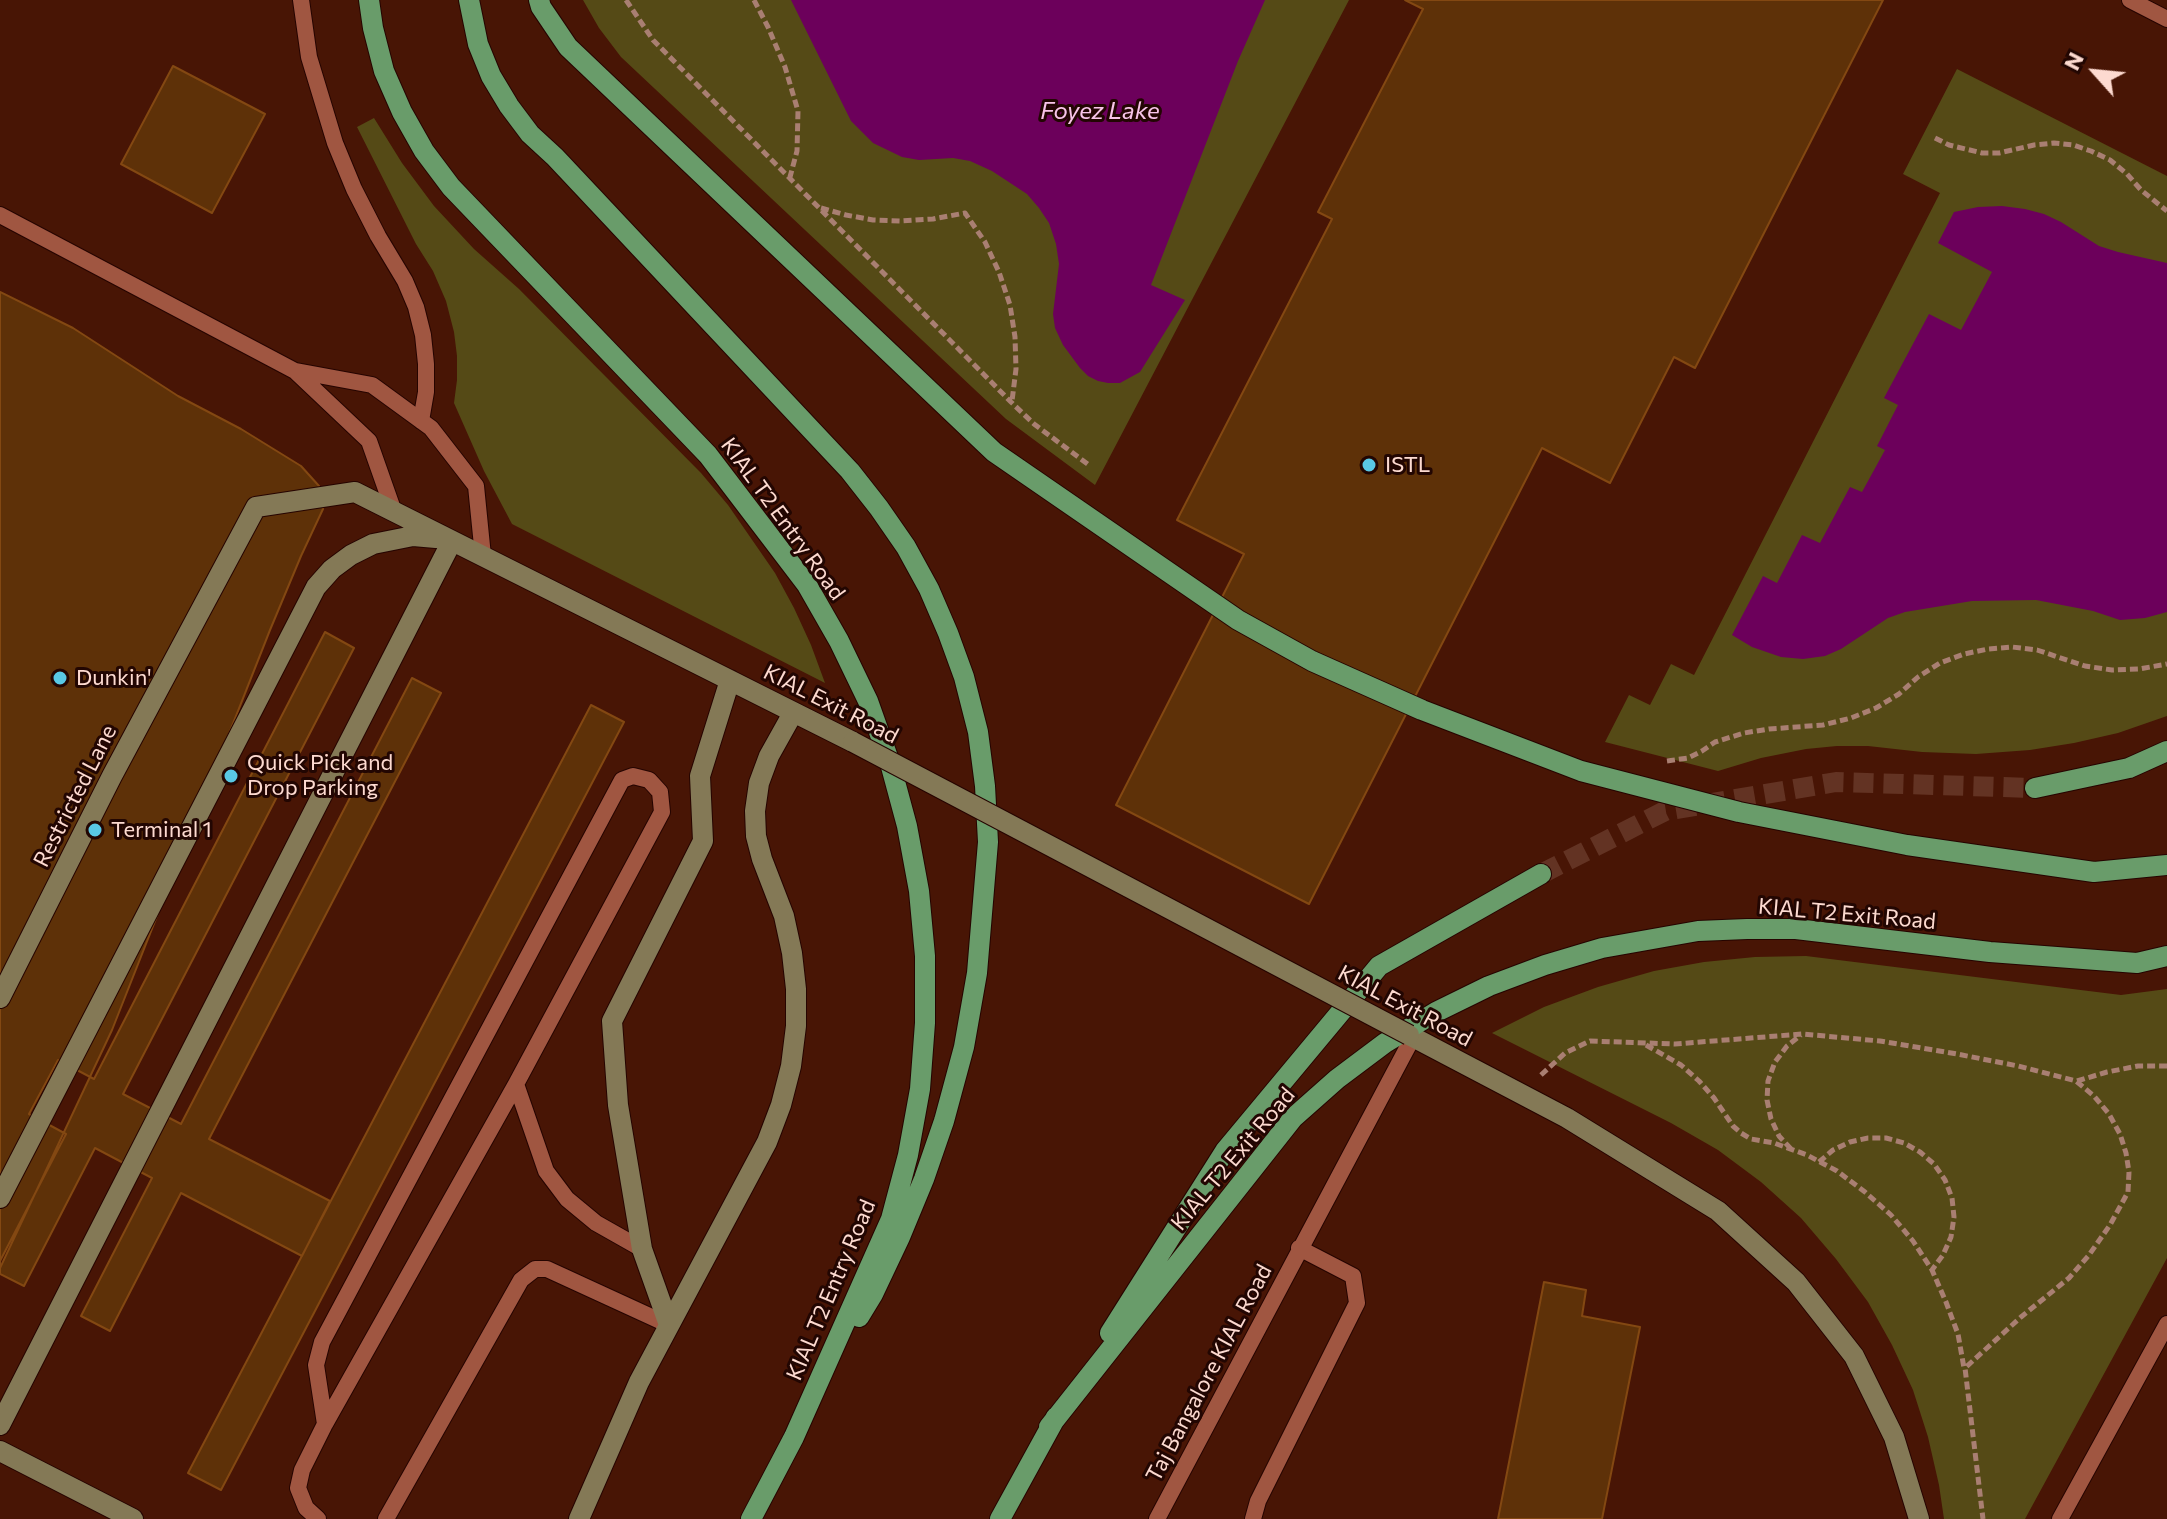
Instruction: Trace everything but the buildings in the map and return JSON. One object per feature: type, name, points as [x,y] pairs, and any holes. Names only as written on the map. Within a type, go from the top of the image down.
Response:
[{"type":"main road","name":"KIAL T2 Entry Road","points":[[369,0],[384,71],[424,151],[451,187],[708,455],[807,585],[862,689],[890,763],[907,826],[925,956],[925,1023],[920,1089],[908,1155],[891,1219],[794,1437],[751,1519]]},
{"type":"main road","points":[[469,0],[478,44],[491,76],[530,134],[850,471],[879,508],[906,547],[929,589],[964,677],[978,732],[988,842],[977,973],[964,1047],[944,1121],[900,1237],[873,1294],[794,1437]]},
{"type":"main road","points":[[539,0],[568,47],[994,452],[1238,620],[1312,661],[1422,710],[1581,771],[1739,812],[1907,845],[2094,872],[2167,865]]},
{"type":"main road","name":"Restricted Lane","points":[[0,998],[112,776],[256,507],[355,492],[483,556]]},
{"type":"main road","points":[[0,1198],[316,587],[332,569],[373,544],[413,536],[452,541],[0,1425]]},
{"type":"main road","name":"KIAL Exit Road","points":[[483,556],[853,742],[1526,1096],[1718,1211],[1796,1282],[1854,1356],[1894,1437],[1919,1519]]},
{"type":"main road","points":[[669,1325],[642,1249],[618,1105],[612,1021],[703,841],[700,776],[730,680]]},
{"type":"main road","points":[[579,1519],[639,1382],[767,1142],[781,1105],[791,1066],[796,989],[784,916],[762,859],[756,836],[755,811],[759,783],[769,756],[793,713]]},
{"type":"main road","points":[[2035,788],[2129,768],[2167,751]]},
{"type":"main road","name":"KIAL T2 Exit Road","points":[[1000,1519],[1049,1427],[1225,1151],[1379,966],[1541,874]]},
{"type":"main road","name":"KIAL T2 Exit Road","points":[[1049,1427],[1293,1118],[1337,1079],[1385,1043],[1436,1012],[1489,986],[1602,948],[1698,931],[1796,929],[1990,952],[2137,963],[2167,956]]},
{"type":"main road","points":[[0,1451],[133,1519]]},
{"type":"lane","points":[[301,0],[309,57],[335,143],[354,189],[416,307],[426,364],[426,392],[421,421]]},
{"type":"lane","points":[[2130,0],[2167,19]]},
{"type":"lane","points":[[0,215],[295,371],[369,441],[394,512]]},
{"type":"lane","points":[[295,371],[372,385],[431,428],[476,486],[483,556]]},
{"type":"lane","points":[[318,1519],[306,1508],[298,1488],[302,1470],[516,1084],[662,812],[660,792],[649,780],[633,776],[622,780],[322,1342],[316,1365],[325,1424]]},
{"type":"lane","name":"Taj Bangalore KIAL Road","points":[[1157,1519],[1411,1036]]},
{"type":"lane","points":[[516,1084],[546,1171],[567,1199],[596,1223],[642,1249]]},
{"type":"lane","name":"Taj Bangalore KIAL Road","points":[[1253,1519],[1258,1501],[1357,1303],[1353,1276],[1299,1248]]},
{"type":"lane","points":[[386,1519],[521,1280],[535,1269],[547,1269],[669,1325]]},
{"type":"lane","points":[[2060,1519],[2167,1324]]},
{"type":"path","points":[[626,0],[653,40],[1011,402],[1034,424],[1089,465]]},
{"type":"path","points":[[754,0],[785,67],[798,111],[797,151],[789,177]]},
{"type":"path","points":[[1935,138],[1949,145],[1982,153],[2054,143],[2073,145],[2110,160],[2167,211]]},
{"type":"path","points":[[820,208],[873,220],[901,221],[965,213],[985,242],[1010,305],[1016,369],[1011,402]]},
{"type":"path","points":[[1659,760],[1688,758],[1715,742],[1744,733],[1823,725],[1851,718],[1899,694],[1940,663],[1988,649],[2012,647],[2037,650],[2085,666],[2112,670],[2167,664]]},
{"type":"path","points":[[1792,1150],[1779,1136],[1771,1119],[1767,1100],[1768,1081],[1775,1062],[1787,1046],[1802,1034]]},
{"type":"path","points":[[1526,1096],[1549,1065],[1590,1041],[1675,1044],[1802,1034],[1880,1041],[1957,1054],[2076,1081],[2109,1114],[2120,1134],[2129,1172],[2128,1192],[2110,1225],[2069,1278],[1965,1368]]},
{"type":"path","points":[[1641,1043],[1681,1065],[1699,1081],[1741,1133],[1751,1139],[1792,1150],[1837,1171],[1891,1215],[1913,1241],[1932,1270],[1958,1334],[1983,1519]]},
{"type":"path","points":[[2076,1081],[2138,1066],[2167,1066]]},
{"type":"path","points":[[1819,1162],[1833,1150],[1850,1142],[1886,1138],[1904,1143],[1934,1164],[1952,1198],[1954,1217],[1951,1237],[1932,1270]]},
{"type":"shaded area","points":[[583,0],[1349,0],[1095,485],[1006,419],[621,57]]},
{"type":"shaded area","points":[[1957,69],[2167,176],[2167,716],[2118,733],[2030,750],[1976,754],[1837,746],[1761,758],[1718,771],[1605,742],[1629,695],[1650,705],[1671,664],[1694,675],[1940,193],[1903,174]]},
{"type":"shaded area","points":[[374,118],[434,206],[701,473],[728,505],[775,573],[811,645],[825,683],[512,524],[454,403],[457,356],[446,301],[357,127]]},
{"type":"shaded area","points":[[1806,956],[2121,995],[2167,989],[2167,1258],[2025,1519],[1944,1519],[1928,1437],[1913,1390],[1892,1345],[1868,1302],[1801,1218],[1761,1182],[1718,1150],[1492,1033],[1544,1007],[1654,971],[1704,962]]},
{"type":"water","name":"Foyez Lake","points":[[791,0],[1265,0],[1238,61],[1151,285],[1185,300],[1140,372],[1120,383],[1108,383],[1088,376],[1080,368],[1055,328],[1053,314],[1059,264],[1049,223],[1039,208],[1027,194],[970,161],[902,157],[873,143],[851,121]]},
{"type":"water","points":[[2002,206],[2044,214],[2099,246],[2167,263],[2167,612],[2120,620],[2093,611],[2036,600],[1972,601],[1905,612],[1888,618],[1825,656],[1803,659],[1781,657],[1752,647],[1732,635],[1763,576],[1777,583],[1802,535],[1820,543],[1850,487],[1862,492],[1885,450],[1877,446],[1898,405],[1884,398],[1929,314],[1961,330],[1992,272],[1938,243],[1954,212]]},
{"type":"tunnel","points":[[1541,874],[1665,811],[1836,782],[2035,788]]},
{"type":"place","name":"ISTL","points":[[1369,465]]},
{"type":"place","name":"Dunkin'","points":[[60,678]]},
{"type":"place","name":"Quick Pick and Drop Parking","points":[[231,776]]},
{"type":"place","name":"Terminal 1","points":[[95,830]]}]
